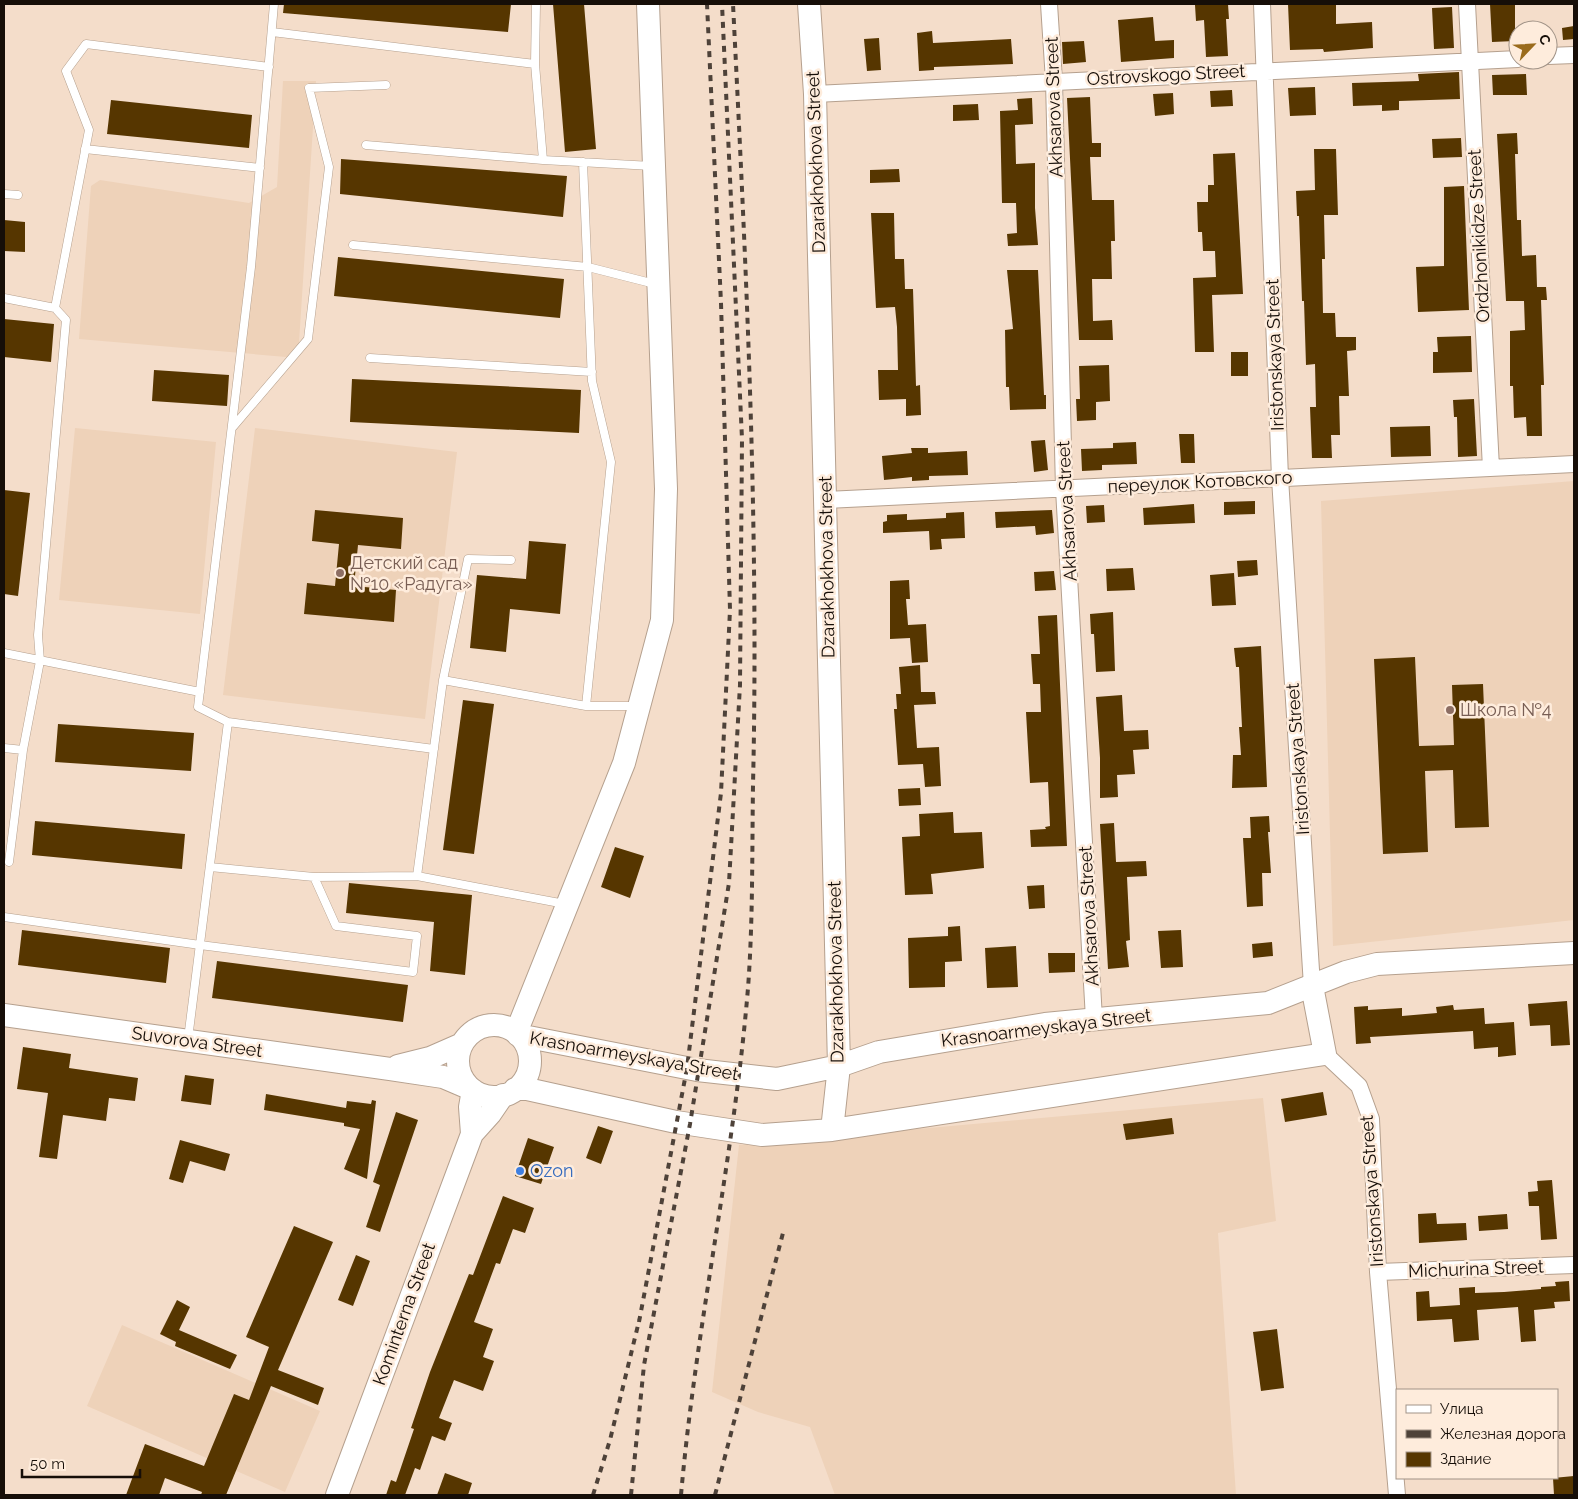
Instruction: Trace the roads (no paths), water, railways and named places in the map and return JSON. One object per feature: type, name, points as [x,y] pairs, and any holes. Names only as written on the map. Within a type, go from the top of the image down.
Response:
[{"type":"street","points":[[517,1034],[532,988],[624,763],[662,620],[666,489],[648,4]]},
{"type":"street","name":"Dzarakhokhova Street","points":[[809,4],[815,94],[839,1066],[832,1130]]},
{"type":"street","name":"Akhsarova Street","points":[[1050,4],[1054,81],[1064,489],[1094,1019]]},
{"type":"street","name":"Iristonskaya Street","points":[[1262,4],[1280,478],[1312,986],[1325,1054],[1359,1086],[1371,1119],[1378,1272],[1397,1495]]},
{"type":"street","name":"Ordzhonikidze Street","points":[[1467,4],[1491,468]]},
{"type":"street","points":[[1558,56],[1574,55]]},
{"type":"street","name":"Ostrovskogo Street","points":[[815,94],[1508,59]]},
{"type":"street","name":"переулок Котовского","points":[[826,500],[1574,464]]},
{"type":"street","name":"Krasnoarmeyskaya Street","points":[[493,1025],[502,1026],[517,1034],[697,1070],[765,1079],[791,1077],[839,1066],[879,1052],[1045,1024],[1268,1003],[1346,972],[1377,964],[1574,952]]},
{"type":"street","points":[[532,988],[493,1025],[475,1030],[462,1044],[458,1055],[459,1068],[463,1079],[472,1089],[487,1096],[527,1089],[676,1122],[762,1135],[832,1130],[1325,1054]]},
{"type":"street","name":"Suvorova Street","points":[[4,1015],[443,1077],[472,1089]]},
{"type":"street","name":"Krasnoarmeyskaya Street","points":[[509,1092],[526,1076],[529,1066],[527,1049],[517,1034]]},
{"type":"street","name":"Suvorova Street","points":[[390,1069],[430,1058],[462,1044]]},
{"type":"street","name":"Kominterna Street","points":[[472,1089],[470,1107],[472,1134]]},
{"type":"street","name":"Kominterna Street","points":[[337,1495],[472,1134],[509,1092]]},
{"type":"street","name":"Michurina Street","points":[[1378,1272],[1574,1265]]},
{"type":"lane","points":[[274,4],[251,267],[198,707],[228,722],[434,748]]},
{"type":"lane","points":[[536,4],[536,64],[543,160]]},
{"type":"lane","points":[[272,32],[536,64]]},
{"type":"lane","points":[[55,308],[89,130],[66,71],[86,44],[269,67]]},
{"type":"lane","points":[[232,428],[308,339],[329,167],[309,88],[386,86]]},
{"type":"lane","points":[[366,145],[543,160],[655,166]]},
{"type":"lane","points":[[85,149],[260,168]]},
{"type":"lane","points":[[583,162],[592,372],[611,462],[586,706]]},
{"type":"lane","points":[[4,194],[18,195]]},
{"type":"lane","points":[[353,245],[588,267],[659,285]]},
{"type":"lane","points":[[4,298],[55,308],[66,320],[38,635],[40,662],[23,750],[9,862]]},
{"type":"lane","points":[[370,358],[592,372]]},
{"type":"lane","points":[[417,876],[442,680],[468,559],[511,560]]},
{"type":"lane","points":[[4,653],[40,662],[200,692]]},
{"type":"lane","points":[[442,680],[586,706],[639,706]]},
{"type":"lane","points":[[188,1041],[228,722]]},
{"type":"lane","points":[[4,748],[23,750]]},
{"type":"lane","points":[[210,867],[314,877],[417,876],[566,905]]},
{"type":"lane","points":[[4,917],[200,945],[413,972],[417,936],[336,926],[314,877]]},
{"type":"railway","points":[[639,1322],[687,1068],[721,793],[730,610],[721,303],[707,4]]},
{"type":"railway","points":[[631,1495],[644,1365],[690,1124],[729,883],[740,685],[742,439],[722,4]]},
{"type":"railway","points":[[681,1495],[696,1368],[742,1052],[751,938],[754,687],[753,492],[747,297],[733,4]]},
{"type":"railway","points":[[715,1495],[784,1229]]},
{"type":"railway","points":[[593,1495],[610,1440],[640,1317]]},
{"type":"place","name":"Детский сад №10 «Радуга»","points":[[340,573]]},
{"type":"place","name":"Школа №4","points":[[1450,710]]},
{"type":"place","name":"Ozon","points":[[520,1171]]}]
